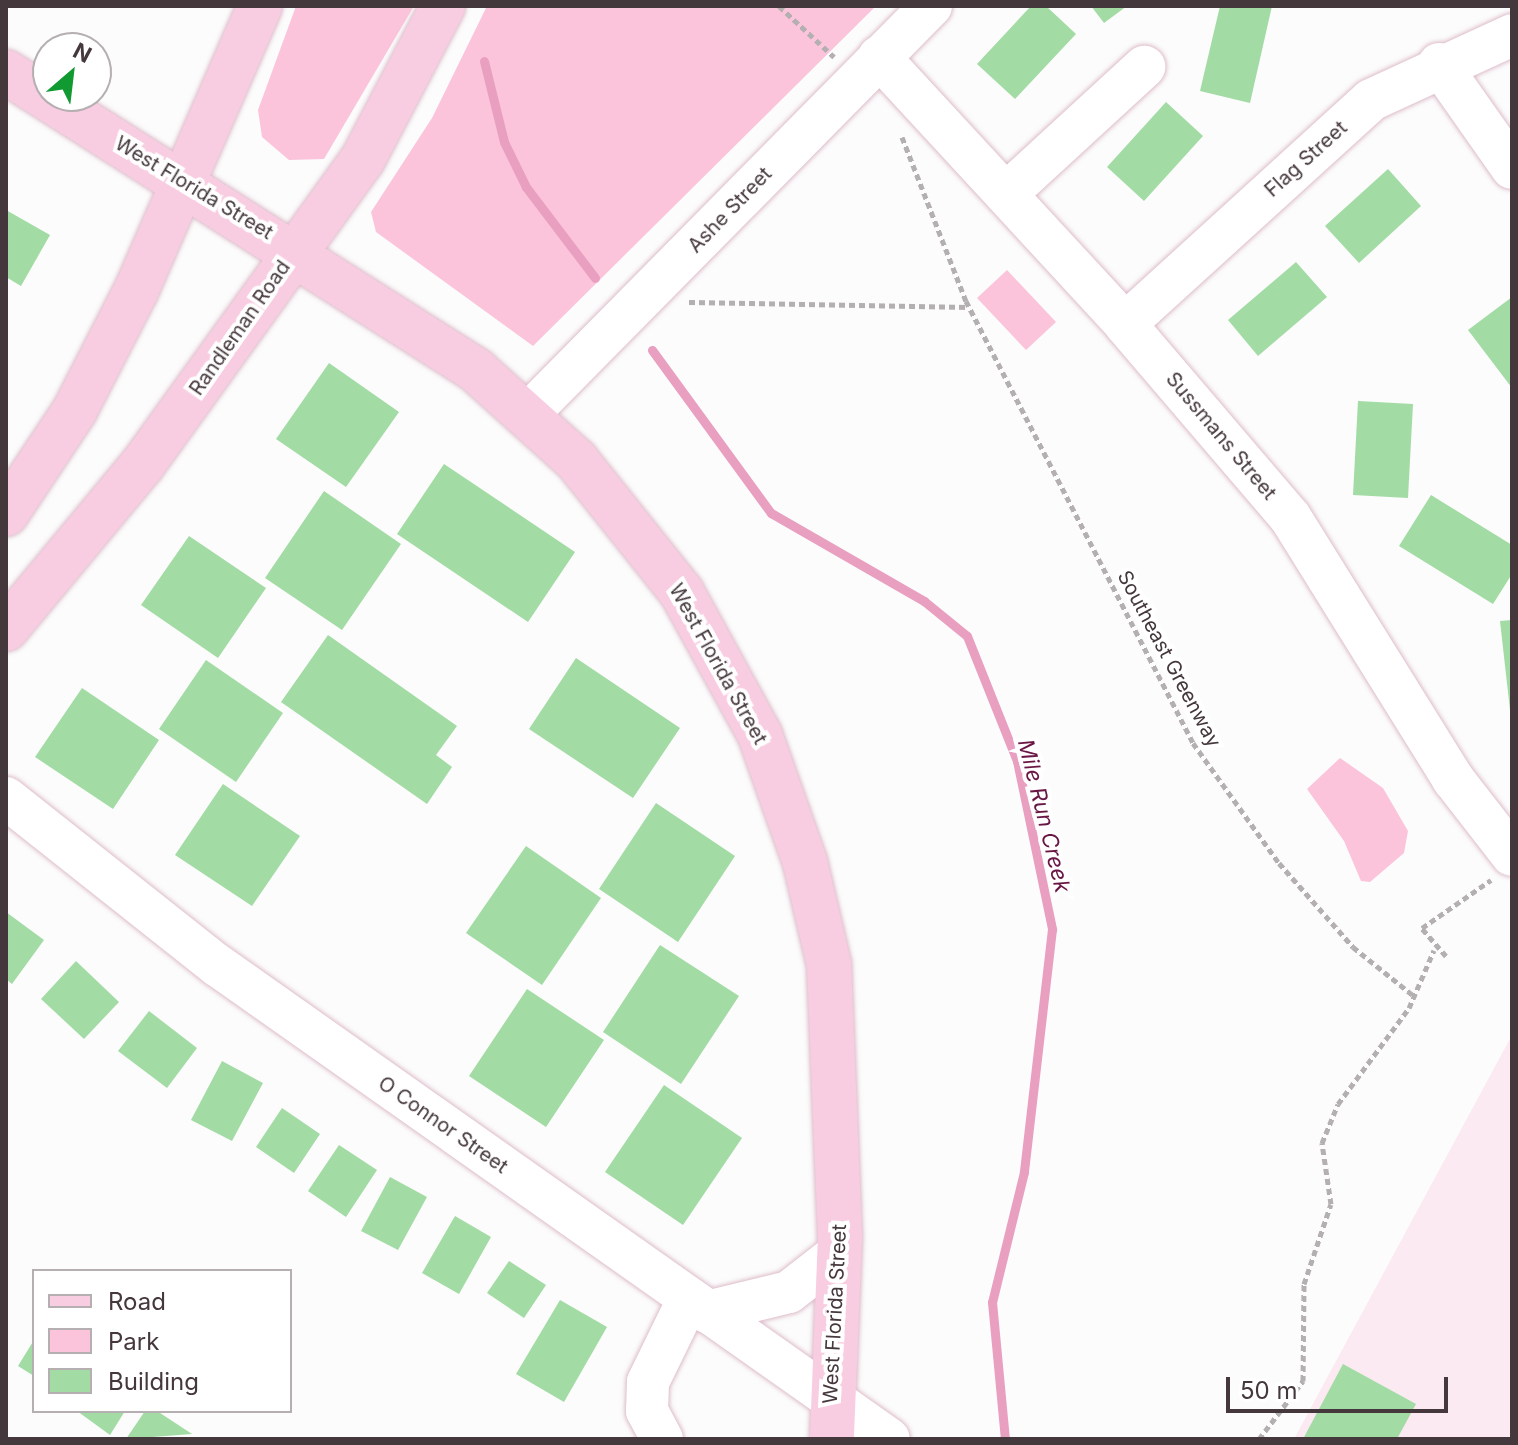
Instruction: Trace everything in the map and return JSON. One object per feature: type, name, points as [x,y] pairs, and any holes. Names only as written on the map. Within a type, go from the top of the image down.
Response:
[{"type":"main road","points":[[6,514],[75,410],[136,291],[180,182],[260,6]]},
{"type":"main road","name":"Randleman Road","points":[[6,629],[143,464],[363,159],[443,6]]},
{"type":"main road","name":"West Florida Street","points":[[6,72],[180,182],[296,249],[529,413],[682,593],[760,735],[805,862],[829,964],[839,1253],[831,1418]]},
{"type":"street","name":"Ashe Street","points":[[529,413],[931,6]]},
{"type":"street","name":"Flag Street","points":[[1125,324],[1371,100],[1439,64],[1512,35]]},
{"type":"street","points":[[1439,64],[1512,168]]},
{"type":"street","points":[[1006,194],[1144,67]]},
{"type":"street","name":"Sussmans Street","points":[[868,68],[1006,194],[1125,324],[1290,517],[1506,865]]},
{"type":"street","name":"O Connor Street","points":[[6,798],[217,965],[698,1305],[831,1418],[889,1439]]},
{"type":"street","points":[[662,1439],[647,1411],[648,1382],[698,1305],[789,1292],[839,1253]]},
{"type":"path","points":[[779,6],[868,68]]},
{"type":"path","name":"Southeast Greenway","points":[[894,121],[969,307],[1193,743],[1279,863],[1353,947],[1414,996]]},
{"type":"path","points":[[649,293],[698,303],[969,307]]},
{"type":"path","points":[[1446,956],[1434,950],[1422,928],[1506,865]]},
{"type":"path","points":[[1259,1439],[1303,1381],[1304,1284],[1331,1204],[1322,1143],[1338,1104],[1414,996],[1434,950]]},
{"type":"shaded area","points":[[1512,1035],[1512,1439],[1294,1439]]},
{"type":"green space","points":[[296,6],[414,6],[324,159],[289,160],[262,137],[258,110]]},
{"type":"green space","points":[[487,6],[876,6],[533,346],[376,232],[371,212],[432,118]]},
{"type":"green space","points":[[1007,270],[1056,322],[1026,350],[977,298]]},
{"type":"green space","points":[[1340,758],[1383,788],[1408,831],[1404,853],[1370,882],[1361,881],[1344,841],[1307,789]]},
{"type":"building","points":[[1031,6],[1046,6],[1076,34],[1015,99],[977,64]]},
{"type":"building","points":[[1091,6],[1127,6],[1104,23]]},
{"type":"building","points":[[1220,6],[1272,6],[1250,103],[1200,91]]},
{"type":"building","points":[[1166,102],[1203,136],[1144,201],[1107,167]]},
{"type":"building","points":[[1388,169],[1421,206],[1359,263],[1325,226]]},
{"type":"building","points":[[6,210],[50,235],[21,286],[6,277]]},
{"type":"building","points":[[1296,262],[1327,297],[1258,356],[1228,320]]},
{"type":"building","points":[[1512,297],[1512,388],[1468,330]]},
{"type":"building","points":[[329,363],[399,412],[346,487],[276,439]]},
{"type":"building","points":[[1358,401],[1413,404],[1408,498],[1353,495]]},
{"type":"building","points":[[444,464],[575,552],[528,622],[397,534]]},
{"type":"building","points":[[324,491],[401,544],[342,630],[265,578]]},
{"type":"building","points":[[1431,495],[1512,545],[1512,574],[1493,604],[1399,546]]},
{"type":"building","points":[[189,536],[266,588],[218,658],[141,605]]},
{"type":"building","points":[[1512,620],[1512,710],[1510,710],[1500,621]]},
{"type":"building","points":[[328,635],[457,726],[436,755],[452,767],[427,804],[281,702]]},
{"type":"building","points":[[576,658],[680,728],[633,798],[529,729]]},
{"type":"building","points":[[206,660],[283,713],[236,782],[159,729]]},
{"type":"building","points":[[82,688],[159,740],[113,809],[35,757]]},
{"type":"building","points":[[223,784],[300,836],[252,906],[175,855]]},
{"type":"building","points":[[656,803],[735,856],[678,942],[599,889]]},
{"type":"building","points":[[526,846],[601,898],[542,985],[466,933]]},
{"type":"building","points":[[6,912],[44,940],[12,984],[6,979]]},
{"type":"building","points":[[660,945],[739,996],[681,1084],[603,1032]]},
{"type":"building","points":[[76,961],[119,1002],[84,1039],[41,999]]},
{"type":"building","points":[[527,989],[604,1040],[546,1127],[469,1076]]},
{"type":"building","points":[[149,1011],[197,1048],[167,1088],[118,1051]]},
{"type":"building","points":[[222,1061],[263,1083],[232,1141],[191,1120]]},
{"type":"building","points":[[664,1085],[742,1138],[683,1225],[605,1172]]},
{"type":"building","points":[[282,1108],[320,1134],[294,1173],[256,1147]]},
{"type":"building","points":[[339,1145],[377,1170],[346,1217],[308,1191]]},
{"type":"building","points":[[390,1177],[427,1197],[398,1250],[361,1231]]},
{"type":"building","points":[[455,1216],[491,1237],[459,1294],[422,1273]]},
{"type":"building","points":[[509,1261],[546,1285],[524,1318],[487,1293]]},
{"type":"building","points":[[560,1300],[607,1327],[564,1402],[516,1374]]},
{"type":"building","points":[[32,1343],[32,1375],[18,1366]]},
{"type":"building","points":[[1343,1364],[1416,1404],[1397,1439],[1303,1439]]},
{"type":"building","points":[[80,1413],[124,1413],[110,1435]]},
{"type":"building","points":[[144,1413],[160,1413],[192,1434],[126,1439]]},
{"type":"waterway","name":"Mile Run Creek","points":[[484,61],[504,142],[526,187],[595,278]]},
{"type":"waterway","name":"Mile Run Creek","points":[[652,350],[771,513],[924,601],[967,636],[1017,761],[1052,929],[1024,1172],[992,1302],[1005,1439]]}]
